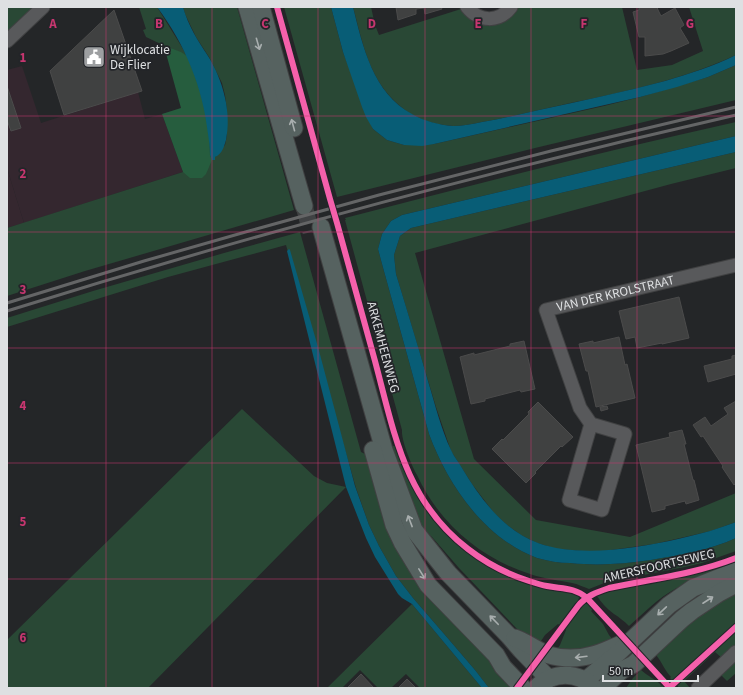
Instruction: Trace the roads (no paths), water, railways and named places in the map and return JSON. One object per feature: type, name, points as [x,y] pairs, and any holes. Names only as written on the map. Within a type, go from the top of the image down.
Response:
[{"type":"main road","points":[[247,7],[309,205],[261,7]]},
{"type":"main road","name":"ARKEMHEENWEG","points":[[523,688],[503,667],[496,655],[428,585],[402,542],[394,525],[316,230],[384,450],[414,530],[448,573],[510,636],[521,650],[540,685]]},
{"type":"main road","name":"AMERSFOORTSEWEG","points":[[590,684],[631,640],[669,605],[694,588],[736,571]]},
{"type":"main road","points":[[605,688],[622,670],[634,664],[692,611],[719,593],[736,584]]},
{"type":"main road","points":[[510,636],[548,654],[570,658],[593,655],[631,640]]},
{"type":"main road","name":"ARKEMHEENWEG","points":[[496,655],[509,661],[540,685]]},
{"type":"main road","points":[[619,688],[629,677],[634,664]]},
{"type":"main road","points":[[540,685],[558,676],[568,675],[577,677],[590,684]]},
{"type":"street","points":[[7,41],[43,7]]},
{"type":"street","points":[[467,7],[472,13],[486,19],[501,16],[511,7]]},
{"type":"street","name":"VAN DER KROLSTRAAT","points":[[591,424],[580,408],[546,310],[736,265]]},
{"type":"street","points":[[591,424],[626,434],[602,510],[569,500],[591,424]]},
{"type":"street","points":[[698,688],[736,652]]},
{"type":"water","points":[[157,7],[183,7],[190,26],[218,75],[227,108],[228,130],[223,148],[215,157],[215,160],[212,160],[210,155],[206,117],[191,67],[176,36]]},
{"type":"water","points":[[331,7],[353,7],[361,38],[372,68],[388,94],[399,105],[422,119],[453,126],[496,119],[634,89],[692,73],[736,55],[736,65],[708,77],[640,97],[434,144],[422,146],[404,145],[387,140],[373,129],[366,117],[343,52]]},
{"type":"water","points":[[736,136],[736,152],[411,228],[400,236],[394,255],[396,274],[444,434],[454,455],[477,491],[504,522],[526,538],[538,543],[554,548],[590,551],[644,546],[706,532],[736,522],[736,538],[695,552],[641,561],[601,564],[562,563],[537,558],[518,549],[500,537],[470,508],[446,472],[437,453],[429,434],[378,249],[382,234],[391,221],[402,215]]},
{"type":"water","points":[[289,249],[318,347],[355,486],[369,525],[396,576],[489,688],[482,688],[412,604],[398,594],[375,557],[366,538],[346,487],[287,251]]},
{"type":"tunnel","points":[[304,206],[311,232]]},
{"type":"railway","points":[[7,303],[144,261],[379,195],[551,151],[736,107]]},
{"type":"railway","points":[[7,311],[97,283],[369,206],[644,136],[736,115]]},
{"type":"place","name":"Wijklocatie De Flier","points":[[94,57]]}]
